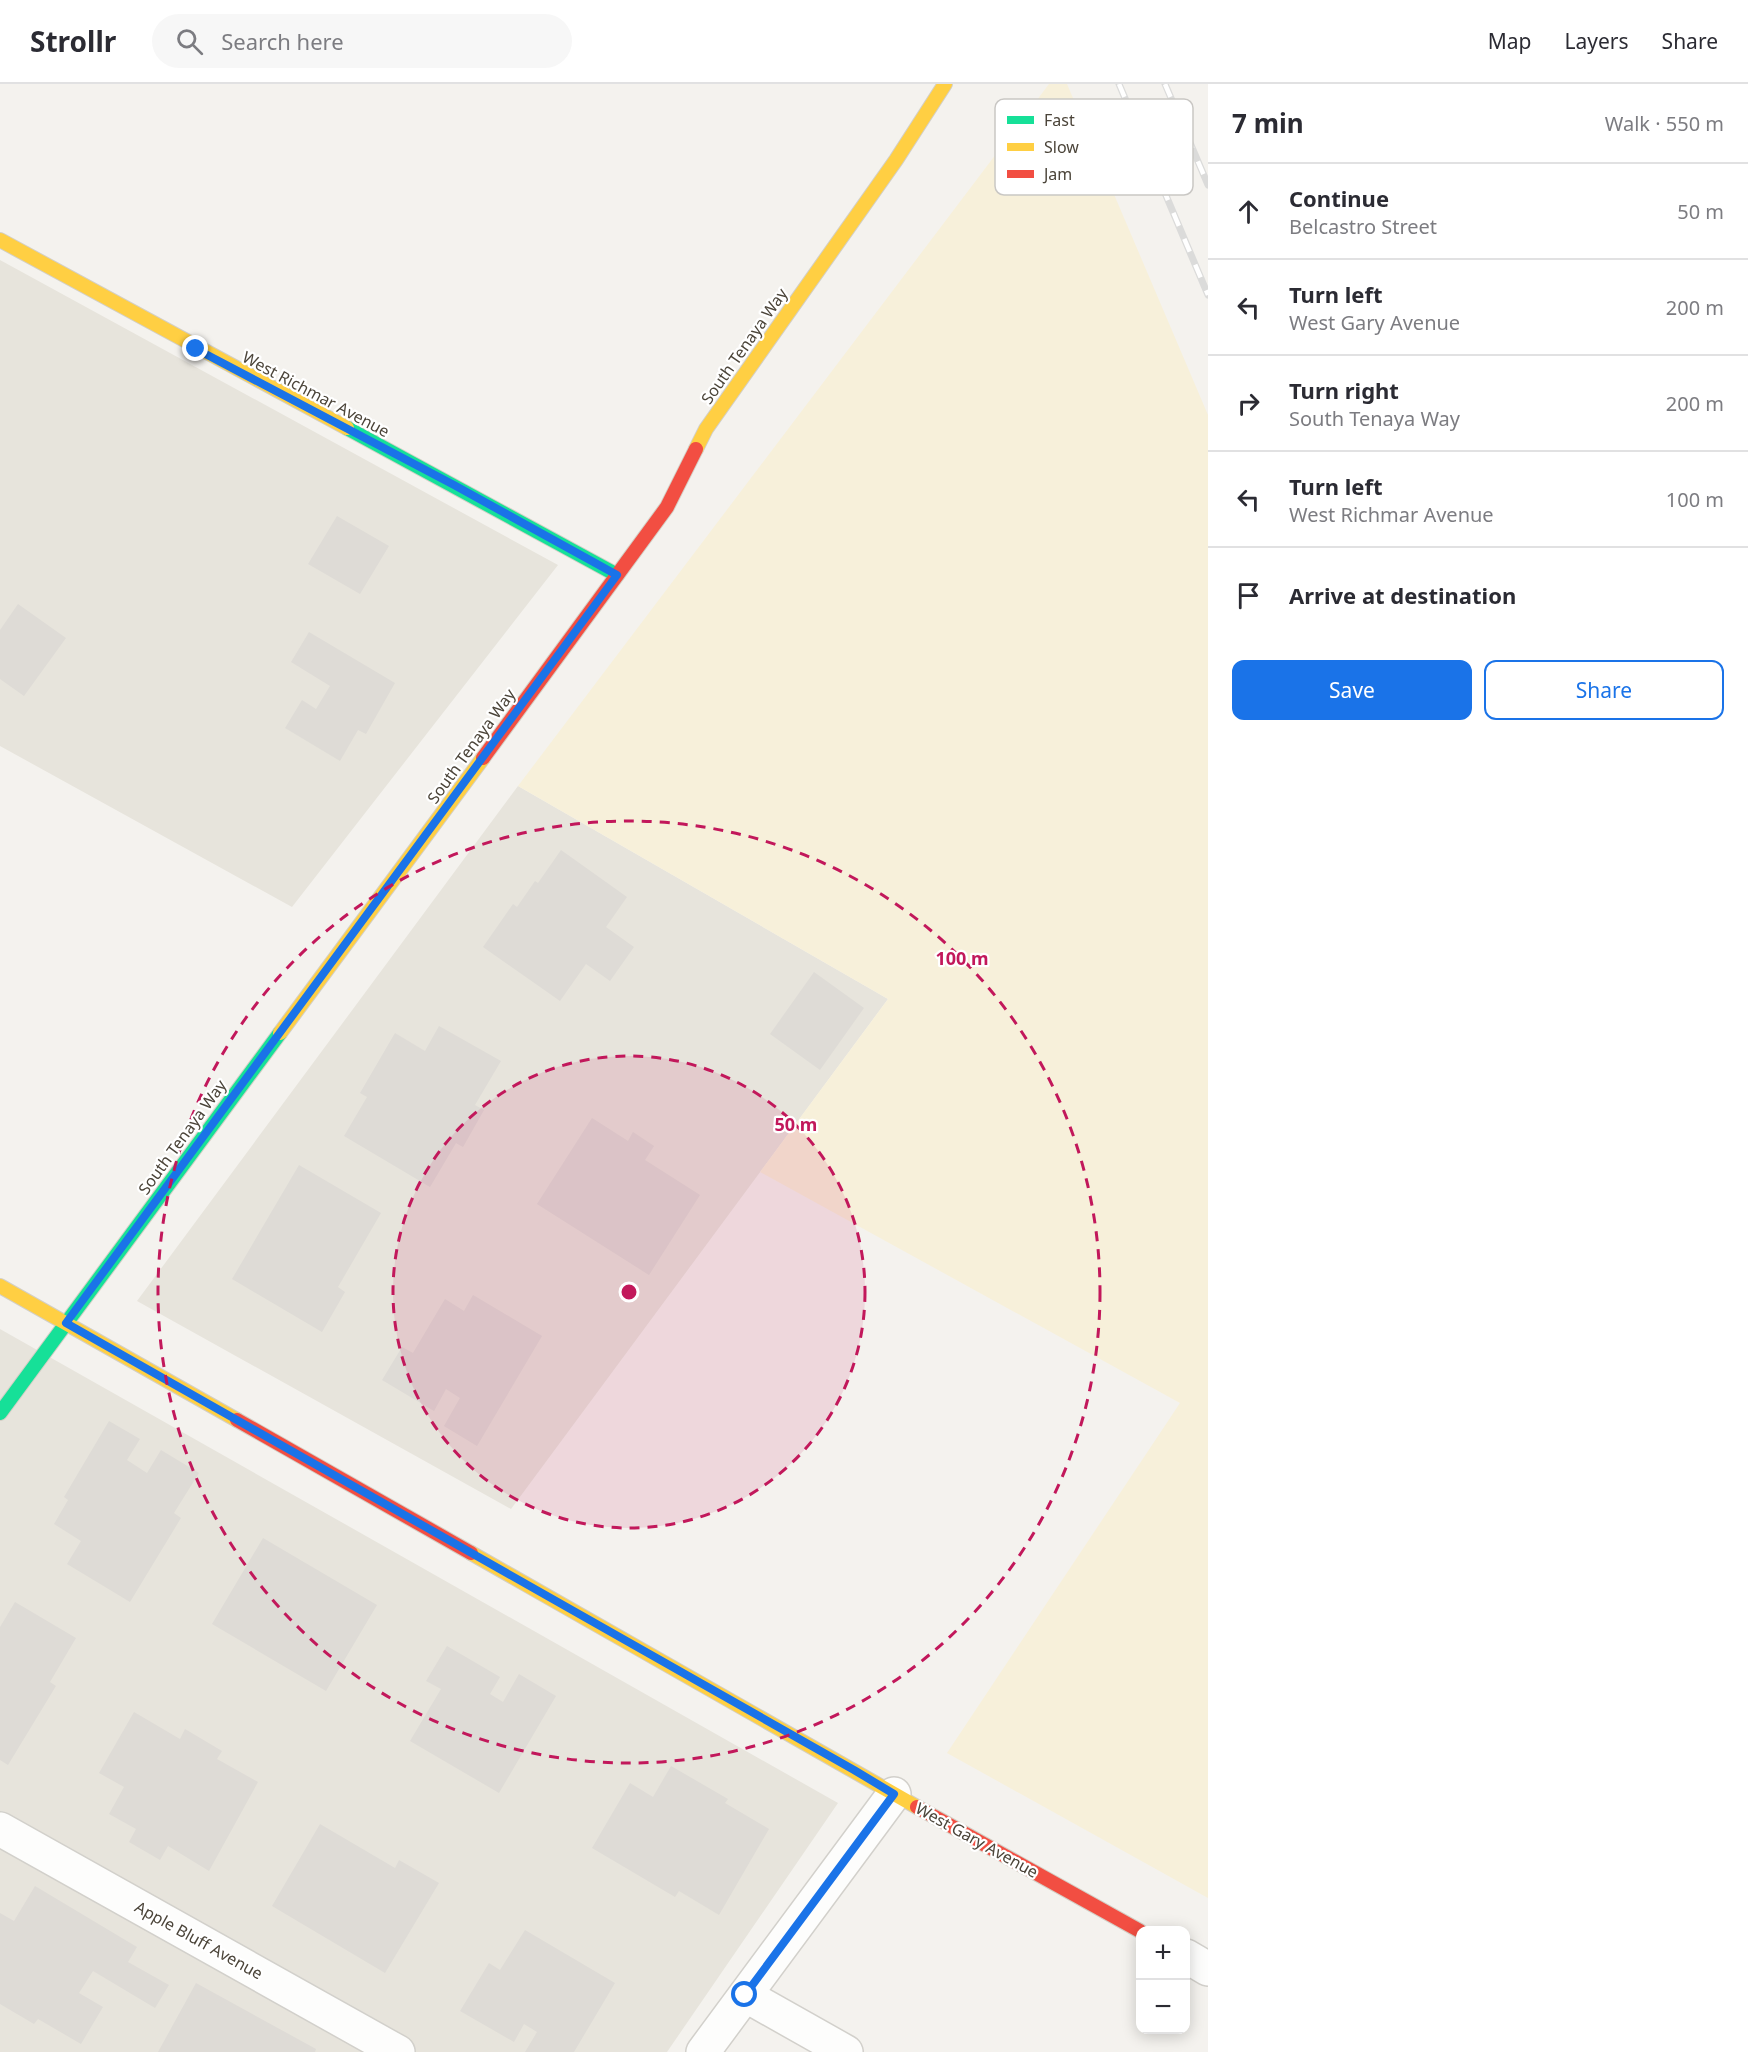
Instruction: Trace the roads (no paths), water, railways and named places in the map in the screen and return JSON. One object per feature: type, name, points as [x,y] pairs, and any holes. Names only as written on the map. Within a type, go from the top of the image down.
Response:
[{"type":"street","name":"South Tenaya Way","points":[[0,1413],[667,507],[706,429],[896,160],[945,84]]},
{"type":"street","name":"West Richmar Avenue","points":[[0,240],[196,349],[454,485],[617,575]]},
{"type":"street","name":"West Gary Avenue","points":[[0,1286],[894,1794],[1136,1929]]},
{"type":"street","points":[[703,2052],[894,1794]]},
{"type":"street","name":"Apple Bluff Avenue","points":[[0,1829],[398,2052]]},
{"type":"street","points":[[1190,1959],[1208,1969]]},
{"type":"street","points":[[745,1995],[846,2052]]},
{"type":"railway","points":[[1119,84],[1125,99]]},
{"type":"railway","points":[[1165,84],[1171,99]]},
{"type":"railway","points":[[1193,150],[1208,185]]},
{"type":"railway","points":[[1166,195],[1208,295]]}]
